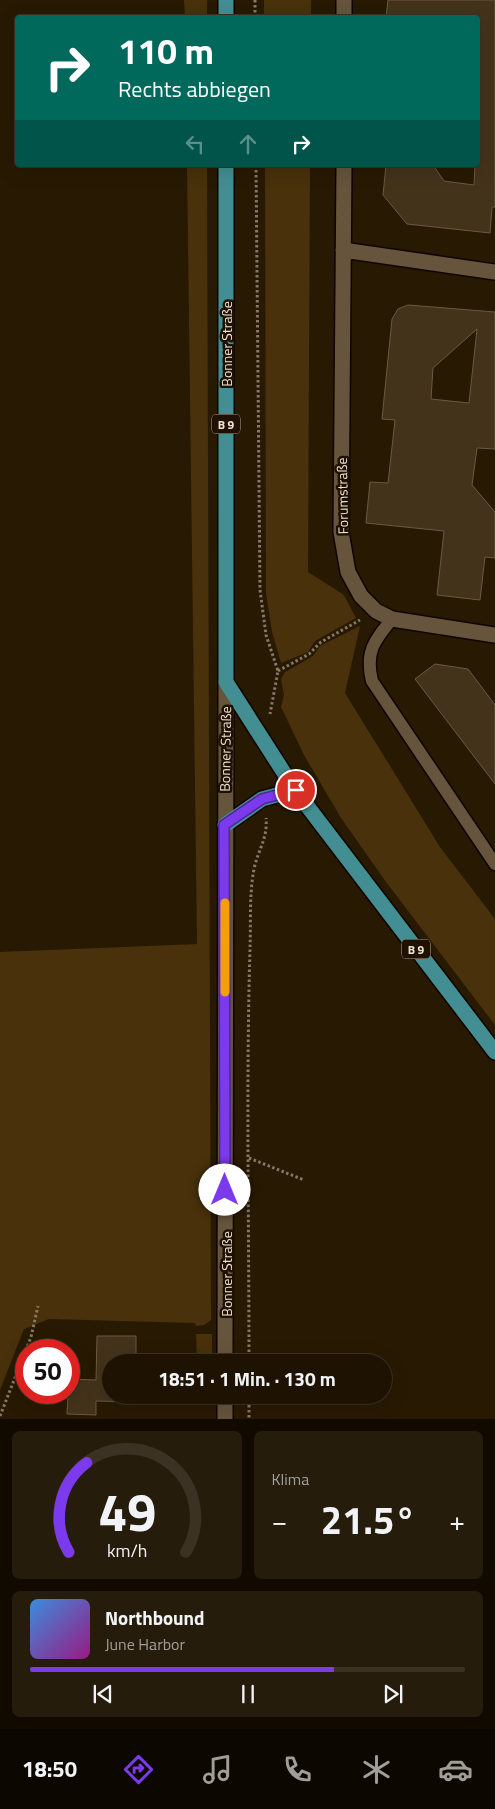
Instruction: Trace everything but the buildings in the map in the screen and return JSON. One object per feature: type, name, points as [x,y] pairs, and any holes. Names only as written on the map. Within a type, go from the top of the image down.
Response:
[{"type":"main road","points":[[226,0],[226,15]]},
{"type":"main road","name":"Bonner Straße","points":[[226,167],[226,682]]},
{"type":"main road","name":"B 9","points":[[226,682],[296,790],[495,1052]]},
{"type":"main road","points":[[224,825],[262,799],[296,790]]},
{"type":"street","points":[[344,0],[344,15]]},
{"type":"street","name":"Forumstraße","points":[[344,167],[341,532],[348,572],[361,596],[376,611],[392,619],[495,635]]},
{"type":"street","points":[[343,250],[495,272]]},
{"type":"street","name":"Bonner Straße","points":[[226,682],[224,825],[226,1354]]},
{"type":"street","points":[[225,1404],[225,1419]]},
{"type":"lane","points":[[392,619],[377,637],[370,653],[368,667],[372,681],[495,864]]},
{"type":"path","points":[[255,0],[255,15]]},
{"type":"path","points":[[278,671],[309,654],[321,642],[376,611]]},
{"type":"path","points":[[225,1151],[249,1158],[304,1180]]},
{"type":"path","points":[[0,1416],[31,1337],[38,1306]]},
{"type":"path","points":[[249,1404],[249,1419]]},
{"type":"shaded area","points":[[184,0],[207,0],[207,15],[185,15]]},
{"type":"shaded area","points":[[264,0],[311,0],[311,15],[264,15]]},
{"type":"shaded area","points":[[187,167],[207,167],[211,1320],[204,1325],[196,1326],[195,1323],[49,1319],[24,1329],[20,1339],[15,1339],[15,1352],[0,1390],[0,952],[197,944]]},
{"type":"shaded area","points":[[265,167],[310,167],[308,572],[344,595],[356,618],[315,641],[308,652],[281,663],[272,632],[266,593]]},
{"type":"shaded area","points":[[360,626],[345,693],[440,847],[495,919],[495,1025],[386,882],[341,818],[304,755],[281,707],[284,695],[281,679],[285,672],[313,656],[320,646]]},
{"type":"shaded area","points":[[196,1334],[212,1334],[212,1354],[197,1354]]},
{"type":"slow traffic","points":[[225,903],[225,992]]},
{"type":"route","points":[[225,1190],[224,825],[262,799],[296,790]]}]
